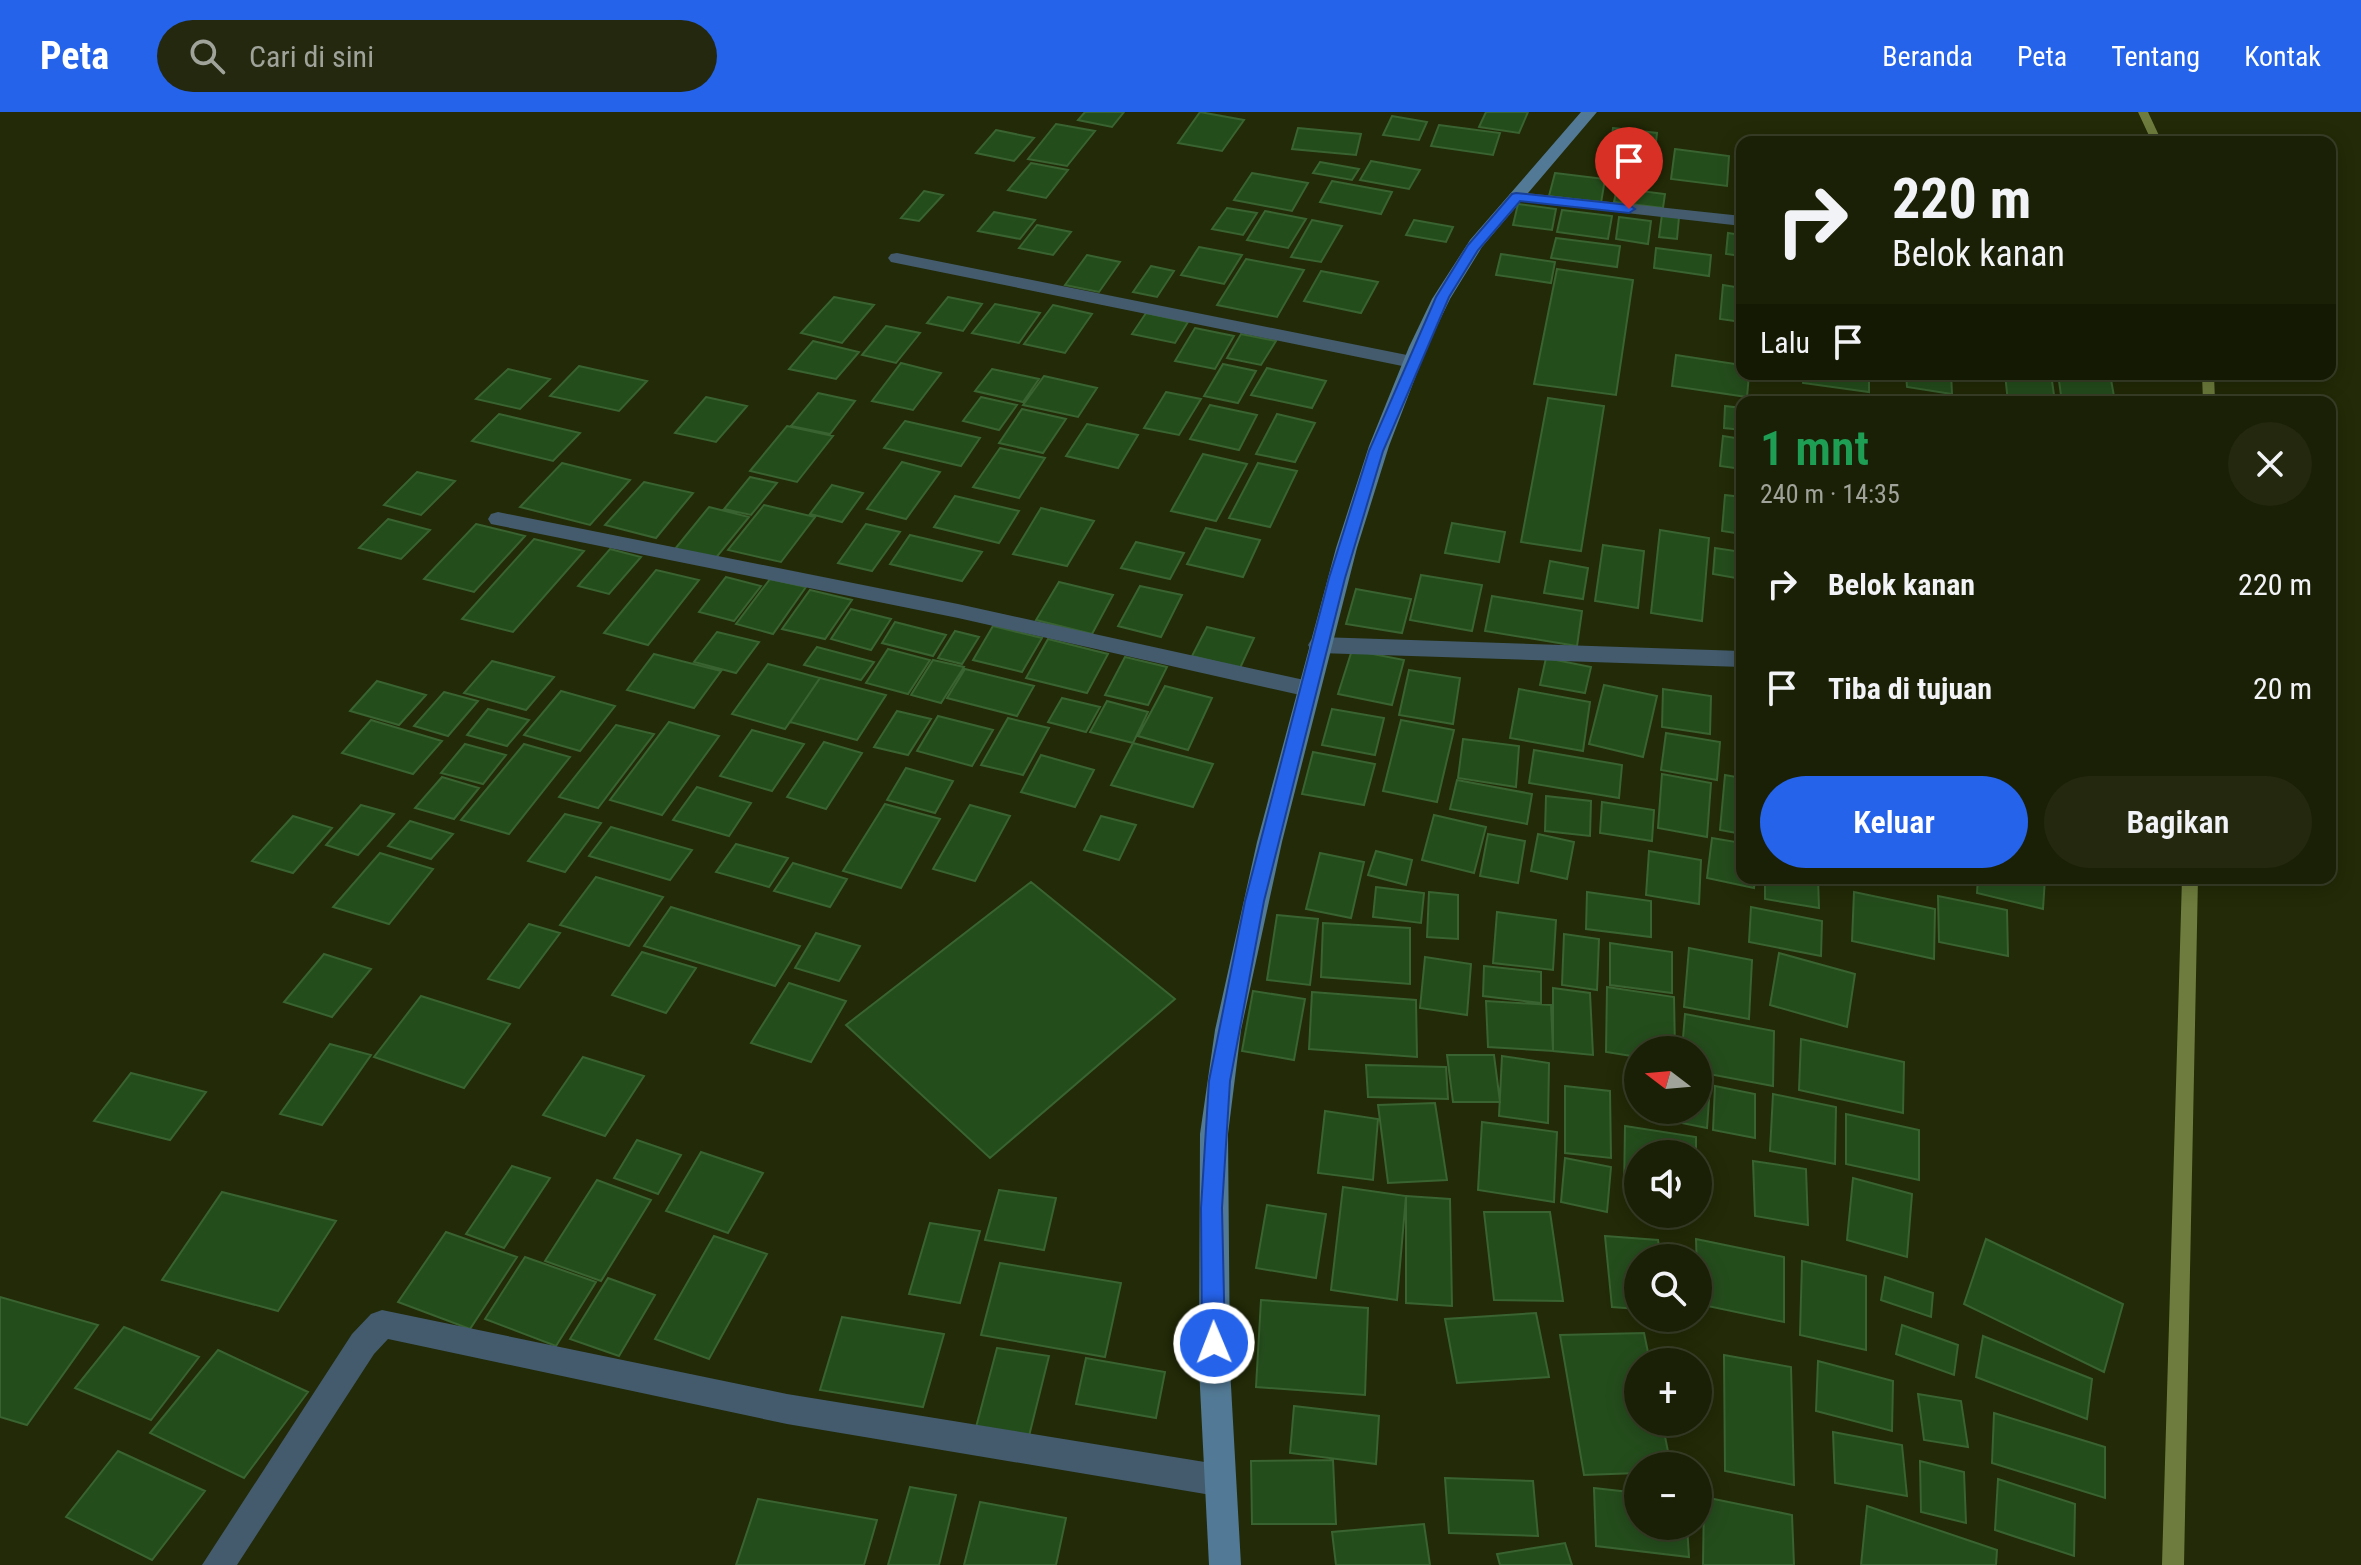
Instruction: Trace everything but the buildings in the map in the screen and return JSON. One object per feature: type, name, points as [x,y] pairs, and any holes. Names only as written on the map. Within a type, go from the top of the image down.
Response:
[{"type":"street","points":[[1225,1565],[1217,1480],[1211,1208],[1219,1081],[1254,901],[1319,645],[1376,451],[1412,362],[1442,297],[1473,248],[1584,122],[1589,112]]},
{"type":"street","points":[[1516,197],[1736,220]]},
{"type":"street","points":[[897,258],[1412,362]]},
{"type":"street","points":[[498,519],[958,611],[1309,689]]},
{"type":"street","points":[[1319,645],[1736,659]]},
{"type":"street","points":[[218,1565],[363,1344],[382,1324],[787,1409],[1217,1480]]},
{"type":"waterway","points":[[2143,112],[2154,136]]},
{"type":"waterway","points":[[2208,380],[2209,396]]},
{"type":"waterway","points":[[2173,1565],[2190,884]]},
{"type":"route","points":[[1214,1343],[1211,1208],[1219,1081],[1254,901],[1337,578],[1376,451],[1442,297],[1473,248],[1516,197],[1629,209]]}]
